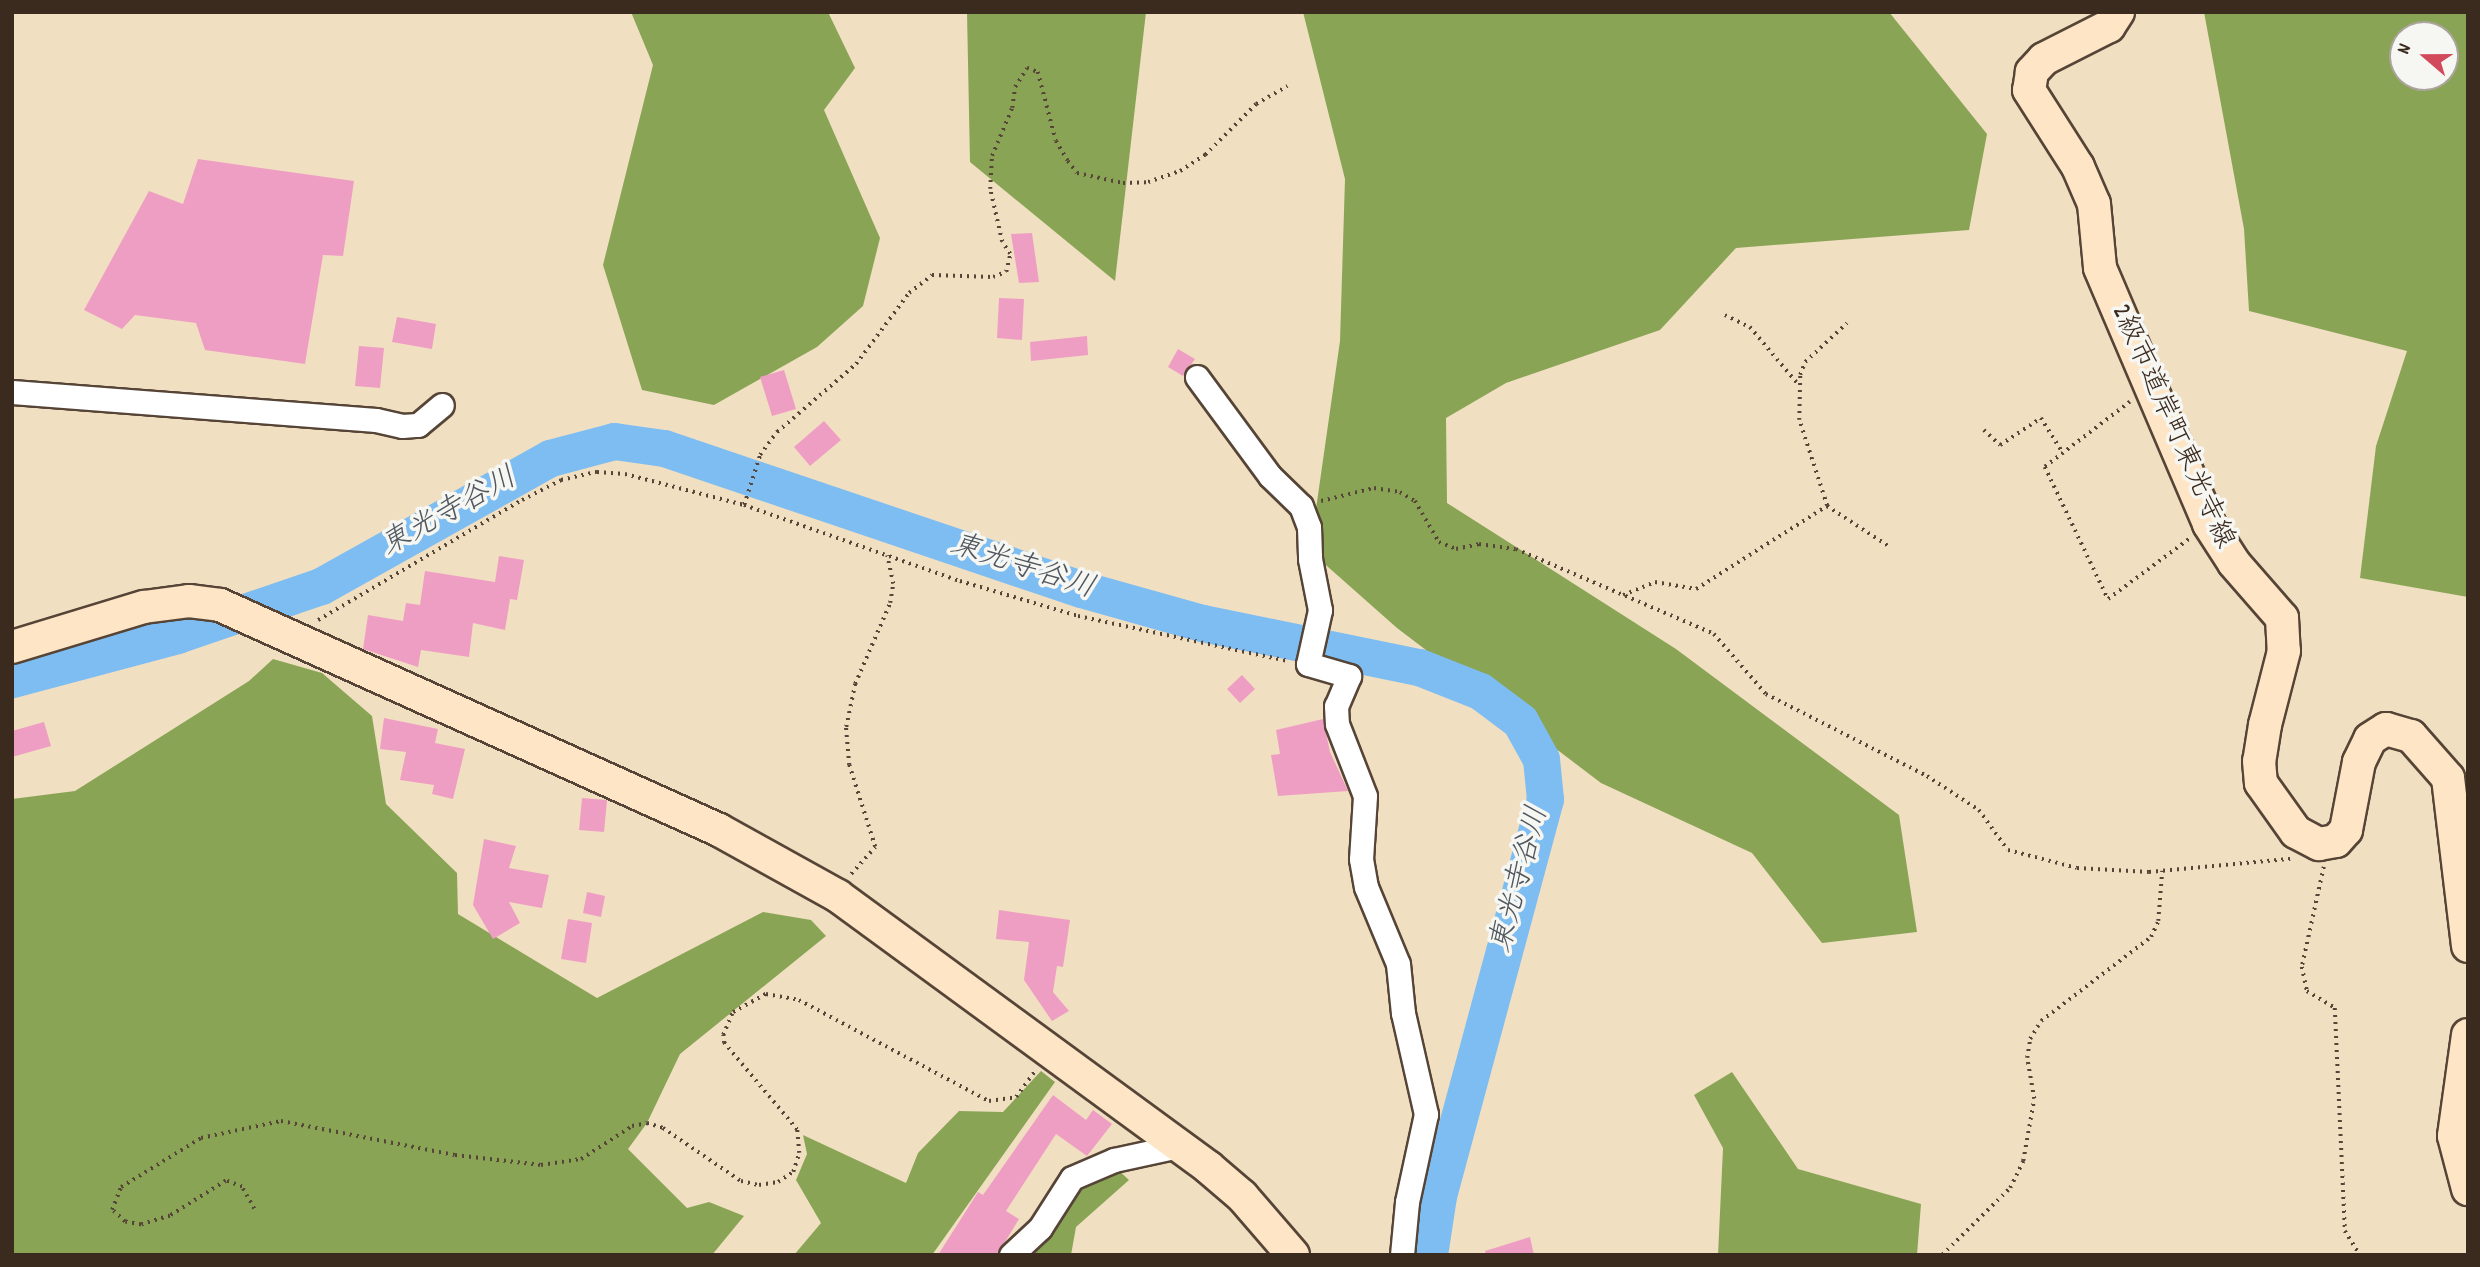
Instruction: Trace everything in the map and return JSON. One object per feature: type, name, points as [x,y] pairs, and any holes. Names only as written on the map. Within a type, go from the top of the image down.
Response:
[{"type":"street","name":"2級市道岸町東光寺線","points":[[2118,12],[2109,26],[2044,59],[2032,72],[2029,90],[2078,167],[2094,204],[2100,268],[2209,524],[2234,563],[2282,618],[2284,651],[2265,724],[2259,761],[2261,783],[2296,832],[2324,843]]},
{"type":"street","points":[[1197,377],[1263,467],[1301,506],[1309,527],[1311,569],[1320,610],[1308,664],[1349,676],[1336,706],[1337,724],[1365,796],[1361,859],[1366,887],[1398,964],[1403,1013],[1426,1114],[1407,1202],[1402,1255]]},
{"type":"street","points":[[12,392],[376,420],[401,426],[418,425],[442,405]]},
{"type":"street","points":[[12,647],[144,607],[189,601],[220,605],[719,830],[831,892],[1178,1146],[1241,1196],[1293,1255]]},
{"type":"street","points":[[2324,843],[2336,841],[2346,830],[2359,762],[2370,739],[2386,729],[2411,736],[2448,778],[2468,946]]},
{"type":"street","points":[[2468,1035],[2455,1136],[2468,1189]]},
{"type":"street","points":[[1011,1255],[1040,1228],[1072,1178],[1114,1160],[1178,1146]]},
{"type":"path","points":[[744,505],[761,455],[777,432],[856,364],[909,293],[932,275],[993,277],[1006,272],[1010,254],[1002,242],[990,189],[992,156],[1012,108],[1015,87],[1027,68],[1038,72],[1056,141],[1077,173],[1123,183],[1148,182],[1180,171],[1205,155],[1256,104],[1287,86]]},
{"type":"path","points":[[1725,315],[1750,327],[1800,386]]},
{"type":"path","points":[[1847,323],[1804,362],[1799,421],[1827,506],[1891,547]]},
{"type":"path","points":[[2149,388],[2045,467],[2108,599],[2209,524]]},
{"type":"path","points":[[1984,430],[2000,446],[2041,418],[2063,453]]},
{"type":"path","points":[[287,635],[331,609],[411,569],[561,480],[597,472],[625,474],[744,505],[887,556],[1078,616],[1308,664]]},
{"type":"path","points":[[1301,506],[1374,488],[1400,492],[1415,500],[1439,542],[1456,549],[1479,544],[1516,549],[1714,634],[1766,694],[1937,783],[1979,810],[2008,850],[2077,868],[2162,870],[2303,857],[2324,843]]},
{"type":"path","points":[[1623,595],[1655,582],[1696,589],[1827,506]]},
{"type":"path","points":[[831,892],[875,846],[849,765],[846,727],[855,684],[890,603],[893,584],[887,556]]},
{"type":"path","points":[[2324,843],[2302,967],[2307,991],[2335,1008],[2345,1231],[2360,1255]]},
{"type":"path","points":[[1942,1255],[2010,1188],[2024,1161],[2034,1099],[2026,1058],[2030,1039],[2041,1021],[2151,937],[2158,921],[2162,870]]},
{"type":"path","points":[[254,1209],[242,1187],[226,1181],[170,1216],[141,1226],[125,1222],[113,1210],[121,1186],[201,1138],[281,1121],[455,1155],[541,1165],[581,1158],[632,1126],[647,1123],[663,1128],[741,1181],[759,1185],[778,1182],[793,1172],[799,1153],[797,1130],[724,1043],[723,1035],[733,1012],[766,994],[799,1000],[989,1101],[1016,1097],[1046,1049]]},
{"type":"green space","points":[[631,12],[828,12],[855,68],[824,110],[880,238],[863,306],[817,347],[714,405],[642,390],[603,265],[653,65]]},
{"type":"green space","points":[[967,12],[1146,12],[1115,281],[970,162]]},
{"type":"green space","points":[[1303,12],[1889,12],[1987,134],[1969,230],[1736,248],[1660,330],[1506,383],[1446,418],[1447,503],[1676,649],[1899,815],[1917,932],[1822,943],[1752,853],[1601,783],[1397,628],[1310,551],[1340,341],[1345,179]]},
{"type":"green space","points":[[2204,12],[2468,12],[2468,597],[2360,578],[2376,446],[2407,351],[2249,311],[2244,229]]},
{"type":"green space","points":[[273,659],[322,673],[372,716],[386,804],[457,873],[458,914],[597,998],[763,912],[811,920],[826,936],[680,1054],[647,1123],[628,1149],[687,1208],[709,1202],[744,1216],[712,1255],[12,1255],[12,799],[75,791],[249,681]]},
{"type":"green space","points":[[1041,1071],[1055,1082],[932,1255],[794,1255],[821,1223],[796,1180],[807,1154],[803,1135],[906,1183],[918,1153],[959,1111],[1003,1112]]},
{"type":"green space","points":[[1732,1072],[1798,1169],[1921,1204],[1917,1255],[1718,1255],[1723,1148],[1694,1095]]},
{"type":"green space","points":[[1115,1167],[1129,1180],[1076,1227],[1071,1255],[1030,1255],[1074,1183]]},
{"type":"building","points":[[198,159],[354,181],[343,256],[323,255],[305,364],[205,350],[196,323],[135,315],[122,329],[84,310],[149,191],[183,204]]},
{"type":"building","points":[[1032,233],[1039,282],[1019,283],[1011,234]]},
{"type":"building","points":[[999,298],[1024,299],[1022,340],[997,338]]},
{"type":"building","points":[[397,317],[436,324],[432,349],[392,342]]},
{"type":"building","points":[[1087,336],[1088,355],[1031,361],[1030,342]]},
{"type":"building","points":[[359,346],[384,348],[380,388],[355,386]]},
{"type":"building","points":[[1178,349],[1195,359],[1183,376],[1168,367]]},
{"type":"building","points":[[784,370],[796,409],[772,416],[760,377]]},
{"type":"building","points":[[824,421],[841,440],[810,466],[794,447]]},
{"type":"building","points":[[499,556],[524,560],[517,600],[510,599],[505,630],[473,623],[469,657],[421,650],[418,667],[363,649],[368,615],[403,621],[406,603],[420,605],[425,571],[495,582]]},
{"type":"building","points":[[1242,675],[1255,689],[1240,703],[1227,689]]},
{"type":"building","points":[[384,718],[438,729],[435,743],[465,749],[453,799],[432,794],[434,785],[400,780],[406,752],[380,749]]},
{"type":"building","points":[[1323,719],[1330,752],[1348,791],[1278,796],[1271,755],[1280,754],[1276,730]]},
{"type":"building","points":[[44,722],[51,746],[12,757],[12,731]]},
{"type":"building","points":[[582,798],[607,800],[604,832],[579,830]]},
{"type":"building","points":[[484,839],[516,846],[509,868],[549,875],[542,908],[509,902],[520,923],[493,939],[473,905]]},
{"type":"building","points":[[587,892],[605,896],[601,917],[583,913]]},
{"type":"building","points":[[999,910],[1070,920],[1063,967],[1057,966],[1053,992],[1069,1011],[1052,1021],[1024,980],[1029,942],[996,939]]},
{"type":"building","points":[[568,919],[592,923],[586,963],[561,959]]},
{"type":"building","points":[[1053,1095],[1086,1120],[1093,1110],[1112,1124],[1087,1156],[1056,1134],[1006,1211],[1019,1219],[997,1255],[938,1255],[978,1192],[983,1195]]},
{"type":"building","points":[[1530,1237],[1534,1255],[1486,1255],[1485,1251]]},
{"type":"waterway","name":"東光寺谷川","points":[[12,679],[177,635],[321,586],[550,458],[614,441],[664,448],[1081,589],[1202,623],[1419,667],[1480,691],[1520,721],[1541,759],[1545,799],[1438,1196],[1429,1255]]}]
